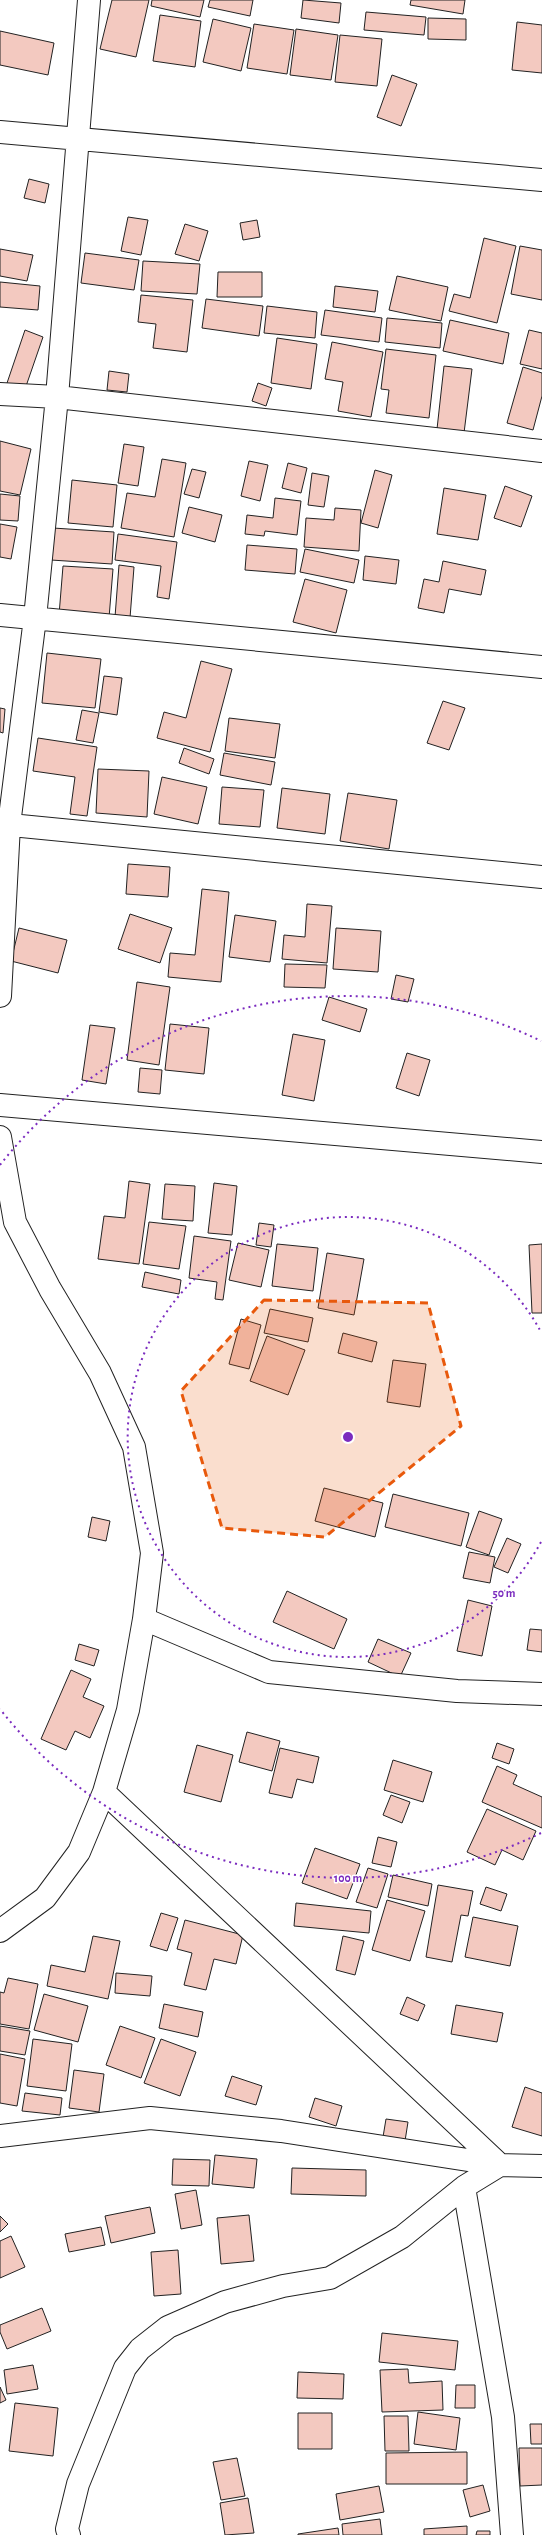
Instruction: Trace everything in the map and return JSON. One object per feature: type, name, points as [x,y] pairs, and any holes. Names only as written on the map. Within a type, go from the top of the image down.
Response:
[{"type":"street","points":[[0,996],[4,825],[35,618],[57,397],[89,0]]},
{"type":"street","points":[[0,132],[542,180]]},
{"type":"street","points":[[0,394],[57,397],[542,451]]},
{"type":"street","points":[[0,615],[542,667]]},
{"type":"street","points":[[4,825],[542,878]]},
{"type":"street","points":[[0,1105],[542,1152]]},
{"type":"street","points":[[0,1137],[15,1222],[50,1289],[100,1373],[134,1447],[152,1553],[144,1619],[128,1710],[104,1792],[79,1852],[45,1898],[0,1931]]},
{"type":"street","points":[[144,1619],[269,1672],[457,1691],[542,1694]]},
{"type":"street","points":[[104,1792],[500,2165]]},
{"type":"street","points":[[0,2136],[150,2118],[281,2131],[500,2165],[542,2166]]},
{"type":"street","points":[[69,2535],[67,2529],[78,2484],[125,2368],[140,2349],[168,2327],[225,2302],[283,2286],[330,2278],[402,2237],[464,2187],[500,2165]]},
{"type":"street","points":[[464,2187],[503,2417],[512,2535]]},
{"type":"highlighted area","points":[[264,1300],[428,1303],[461,1426],[325,1537],[222,1528],[181,1391]]},
{"type":"building","points":[[112,0],[149,0],[136,57],[100,49]]},
{"type":"building","points":[[152,0],[204,0],[200,17],[151,6]]},
{"type":"building","points":[[210,0],[253,0],[250,16],[208,7]]},
{"type":"building","points":[[303,0],[341,3],[339,23],[301,18]]},
{"type":"building","points":[[411,0],[465,0],[463,14],[410,5]]},
{"type":"building","points":[[366,12],[426,17],[424,35],[364,30]]},
{"type":"building","points":[[160,15],[201,21],[195,67],[153,61]]},
{"type":"building","points":[[428,18],[466,19],[466,40],[428,39]]},
{"type":"building","points":[[213,19],[251,28],[241,71],[203,62]]},
{"type":"building","points":[[517,22],[542,25],[542,73],[512,70]]},
{"type":"building","points":[[254,24],[294,30],[287,74],[247,68]]},
{"type":"building","points":[[296,29],[338,35],[331,80],[290,75]]},
{"type":"building","points":[[0,31],[54,43],[48,75],[0,65]]},
{"type":"building","points":[[340,35],[382,39],[377,86],[335,82]]},
{"type":"building","points":[[392,75],[417,84],[401,126],[377,117]]},
{"type":"building","points":[[29,179],[49,184],[45,203],[24,198]]},
{"type":"building","points":[[128,217],[148,220],[141,255],[121,251]]},
{"type":"building","points":[[257,220],[260,237],[243,240],[240,223]]},
{"type":"building","points":[[185,224],[208,231],[199,261],[175,254]]},
{"type":"building","points":[[484,238],[516,246],[497,323],[449,311],[454,294],[470,298]]},
{"type":"building","points":[[520,246],[542,250],[542,300],[511,294]]},
{"type":"building","points":[[0,249],[33,255],[27,281],[0,276]]},
{"type":"building","points":[[85,253],[139,260],[134,290],[81,283]]},
{"type":"building","points":[[143,261],[200,264],[197,294],[141,291]]},
{"type":"building","points":[[218,272],[262,272],[262,297],[217,297]]},
{"type":"building","points":[[397,276],[448,287],[441,321],[389,310]]},
{"type":"building","points":[[0,282],[40,286],[38,310],[0,307]]},
{"type":"building","points":[[335,286],[378,291],[375,312],[333,307]]},
{"type":"building","points":[[141,295],[193,300],[187,352],[153,348],[156,324],[138,322]]},
{"type":"building","points":[[206,299],[263,306],[259,336],[202,328]]},
{"type":"building","points":[[267,306],[317,312],[315,338],[264,333]]},
{"type":"building","points":[[325,310],[382,318],[379,342],[321,335]]},
{"type":"building","points":[[387,318],[442,323],[440,348],[385,342]]},
{"type":"building","points":[[450,320],[509,333],[503,364],[443,351]]},
{"type":"building","points":[[25,330],[43,337],[24,392],[6,386]]},
{"type":"building","points":[[529,330],[542,333],[542,369],[520,364]]},
{"type":"building","points":[[277,338],[317,344],[311,389],[271,383]]},
{"type":"building","points":[[332,342],[383,352],[371,417],[338,411],[343,382],[325,379]]},
{"type":"building","points":[[386,349],[436,355],[429,418],[386,413],[389,390],[381,389]]},
{"type":"building","points":[[444,366],[472,369],[464,433],[437,429]]},
{"type":"building","points":[[523,367],[542,373],[542,396],[533,430],[507,423]]},
{"type":"building","points":[[109,371],[129,374],[127,392],[107,390]]},
{"type":"building","points":[[258,383],[272,388],[266,406],[252,401]]},
{"type":"building","points":[[0,441],[31,449],[20,495],[0,491]]},
{"type":"building","points":[[124,444],[144,447],[138,486],[118,483]]},
{"type":"building","points":[[162,459],[186,463],[174,537],[121,528],[127,493],[155,497]]},
{"type":"building","points":[[249,461],[268,465],[260,501],[241,496]]},
{"type":"building","points":[[288,463],[307,468],[301,493],[282,488]]},
{"type":"building","points":[[192,469],[206,472],[199,498],[184,494]]},
{"type":"building","points":[[375,470],[392,475],[378,528],[361,523]]},
{"type":"building","points":[[312,473],[329,476],[324,507],[308,505]]},
{"type":"building","points":[[72,480],[117,485],[113,527],[68,523]]},
{"type":"building","points":[[505,486],[532,496],[521,527],[494,518]]},
{"type":"building","points":[[444,488],[486,495],[478,540],[437,534]]},
{"type":"building","points":[[0,494],[20,496],[18,521],[0,520]]},
{"type":"building","points":[[275,498],[301,501],[297,535],[265,531],[264,536],[245,534],[247,515],[273,518]]},
{"type":"building","points":[[189,507],[222,515],[215,542],[182,533]]},
{"type":"building","points":[[335,508],[361,510],[359,551],[304,547],[306,518],[334,520]]},
{"type":"building","points":[[0,524],[17,527],[11,559],[0,557]]},
{"type":"building","points":[[53,528],[114,532],[112,564],[51,560]]},
{"type":"building","points":[[118,534],[177,542],[169,599],[157,597],[161,566],[115,560]]},
{"type":"building","points":[[247,545],[297,549],[295,574],[245,570]]},
{"type":"building","points":[[305,549],[359,560],[354,583],[300,572]]},
{"type":"building","points":[[365,556],[399,560],[396,584],[363,580]]},
{"type":"building","points":[[443,561],[486,570],[481,595],[449,589],[444,613],[418,608],[424,579],[439,582]]},
{"type":"building","points":[[119,565],[134,567],[130,618],[115,617]]},
{"type":"building","points":[[63,566],[113,569],[109,618],[59,615]]},
{"type":"building","points":[[305,579],[347,590],[336,633],[293,622]]},
{"type":"building","points":[[47,653],[101,659],[95,708],[42,703]]},
{"type":"building","points":[[201,661],[232,669],[210,752],[157,738],[164,712],[186,718]]},
{"type":"building","points":[[104,676],[122,678],[117,715],[99,712]]},
{"type":"building","points":[[443,701],[465,708],[449,750],[427,743]]},
{"type":"building","points":[[0,708],[5,709],[3,733],[0,732]]},
{"type":"building","points":[[82,710],[99,713],[93,743],[76,740]]},
{"type":"building","points":[[229,718],[280,724],[275,758],[225,751]]},
{"type":"building","points":[[38,738],[97,747],[87,816],[70,814],[75,777],[33,771]]},
{"type":"building","points":[[184,748],[214,759],[209,774],[179,763]]},
{"type":"building","points":[[224,753],[275,762],[271,785],[220,775]]},
{"type":"building","points":[[98,769],[149,771],[147,817],[96,813]]},
{"type":"building","points":[[162,777],[207,787],[198,824],[154,814]]},
{"type":"building","points":[[222,787],[264,790],[260,827],[219,824]]},
{"type":"building","points":[[282,788],[330,794],[325,834],[277,828]]},
{"type":"building","points":[[348,793],[397,800],[389,849],[340,841]]},
{"type":"building","points":[[128,864],[170,867],[168,897],[126,894]]},
{"type":"building","points":[[202,889],[229,892],[221,982],[168,977],[170,953],[195,955]]},
{"type":"building","points":[[307,904],[332,906],[327,963],[282,959],[284,935],[305,937]]},
{"type":"building","points":[[130,914],[172,928],[160,963],[118,949]]},
{"type":"building","points":[[235,915],[276,921],[270,962],[229,957]]},
{"type":"building","points":[[19,928],[67,940],[58,973],[11,961]]},
{"type":"building","points":[[336,928],[381,931],[378,972],[333,969]]},
{"type":"building","points":[[285,964],[327,965],[325,988],[284,987]]},
{"type":"building","points":[[396,975],[414,979],[408,1002],[391,999]]},
{"type":"building","points":[[137,982],[170,987],[159,1065],[127,1060]]},
{"type":"building","points":[[329,997],[367,1009],[360,1032],[322,1020]]},
{"type":"building","points":[[170,1024],[209,1028],[204,1074],[165,1070]]},
{"type":"building","points":[[90,1025],[115,1028],[106,1084],[82,1080]]},
{"type":"building","points":[[293,1034],[325,1040],[314,1101],[282,1095]]},
{"type":"building","points":[[407,1053],[430,1060],[419,1096],[396,1088]]},
{"type":"building","points":[[140,1068],[162,1070],[160,1094],[138,1092]]},
{"type":"building","points":[[129,1181],[150,1184],[139,1264],[98,1259],[104,1216],[125,1218]]},
{"type":"building","points":[[214,1183],[237,1186],[232,1235],[208,1233]]},
{"type":"building","points":[[165,1184],[195,1186],[193,1221],[162,1219]]},
{"type":"building","points":[[149,1222],[186,1226],[179,1269],[143,1264]]},
{"type":"building","points":[[259,1223],[274,1225],[271,1247],[256,1245]]},
{"type":"building","points":[[194,1236],[231,1241],[223,1300],[215,1299],[217,1282],[189,1278]]},
{"type":"building","points":[[238,1243],[269,1250],[261,1287],[229,1280]]},
{"type":"building","points":[[277,1244],[318,1248],[313,1291],[272,1286]]},
{"type":"building","points":[[542,1244],[542,1313],[532,1313],[529,1245]]},
{"type":"building","points":[[327,1253],[364,1259],[354,1315],[318,1308]]},
{"type":"building","points":[[145,1272],[181,1280],[179,1294],[142,1287]]},
{"type":"building","points":[[270,1309],[313,1318],[308,1342],[264,1333]]},
{"type":"building","points":[[241,1319],[261,1325],[249,1369],[229,1364]]},
{"type":"building","points":[[343,1333],[377,1342],[372,1362],[338,1353]]},
{"type":"building","points":[[267,1336],[305,1350],[288,1395],[250,1381]]},
{"type":"building","points":[[393,1360],[426,1364],[420,1407],[387,1402]]},
{"type":"building","points":[[324,1488],[383,1503],[375,1537],[315,1521]]},
{"type":"building","points":[[393,1494],[469,1513],[461,1546],[385,1527]]},
{"type":"building","points":[[479,1511],[502,1519],[489,1555],[466,1547]]},
{"type":"building","points":[[92,1517],[110,1521],[106,1541],[88,1537]]},
{"type":"building","points":[[507,1538],[521,1544],[508,1573],[494,1567]]},
{"type":"building","points":[[469,1552],[495,1557],[490,1583],[463,1578]]},
{"type":"building","points":[[287,1591],[347,1619],[334,1649],[273,1622]]},
{"type":"building","points":[[468,1600],[492,1606],[482,1656],[457,1651]]},
{"type":"building","points":[[530,1629],[542,1630],[542,1652],[527,1650]]},
{"type":"building","points":[[378,1639],[411,1653],[400,1677],[368,1662]]},
{"type":"building","points":[[79,1644],[99,1650],[94,1666],[75,1660]]},
{"type":"building","points":[[71,1670],[91,1679],[83,1697],[104,1706],[90,1738],[75,1731],[66,1750],[41,1739]]},
{"type":"building","points":[[247,1732],[280,1741],[272,1771],[239,1762]]},
{"type":"building","points":[[497,1743],[514,1749],[509,1764],[492,1758]]},
{"type":"building","points":[[197,1745],[233,1755],[221,1802],[184,1792]]},
{"type":"building","points":[[280,1748],[319,1757],[313,1783],[297,1779],[292,1798],[269,1793]]},
{"type":"building","points":[[393,1760],[432,1772],[423,1802],[384,1790]]},
{"type":"building","points":[[497,1766],[517,1775],[513,1784],[542,1797],[542,1828],[482,1802]]},
{"type":"building","points":[[391,1795],[410,1802],[402,1823],[383,1815]]},
{"type":"building","points":[[487,1809],[536,1831],[523,1860],[502,1850],[495,1865],[467,1852]]},
{"type":"building","points":[[378,1837],[397,1842],[391,1867],[372,1863]]},
{"type":"building","points":[[315,1848],[360,1864],[347,1899],[302,1883]]},
{"type":"building","points":[[368,1868],[388,1874],[377,1908],[356,1902]]},
{"type":"building","points":[[393,1875],[432,1884],[428,1906],[388,1897]]},
{"type":"building","points":[[438,1885],[473,1891],[468,1916],[461,1915],[452,1962],[426,1957]]},
{"type":"building","points":[[486,1887],[507,1894],[501,1911],[480,1904]]},
{"type":"building","points":[[387,1900],[425,1911],[410,1961],[372,1950]]},
{"type":"building","points":[[296,1903],[371,1911],[369,1933],[294,1926]]},
{"type":"building","points":[[161,1913],[178,1918],[167,1951],[150,1946]]},
{"type":"building","points":[[473,1917],[518,1926],[510,1966],[465,1957]]},
{"type":"building","points":[[185,1920],[243,1935],[236,1964],[214,1959],[206,1990],[184,1985],[192,1953],[177,1949]]},
{"type":"building","points":[[93,1936],[120,1941],[108,1999],[47,1986],[51,1965],[85,1972]]},
{"type":"building","points":[[343,1936],[364,1941],[355,1975],[336,1970]]},
{"type":"building","points":[[116,1973],[152,1976],[150,1996],[115,1993]]},
{"type":"building","points":[[8,1978],[38,1984],[29,2029],[0,2024],[0,1992],[4,1993]]},
{"type":"building","points":[[44,1994],[88,2006],[78,2042],[34,2030]]},
{"type":"building","points":[[407,1997],[425,2005],[418,2021],[400,2014]]},
{"type":"building","points":[[164,2004],[203,2012],[198,2037],[159,2028]]},
{"type":"building","points":[[456,2005],[503,2013],[497,2042],[451,2034]]},
{"type":"building","points":[[0,2026],[30,2031],[25,2055],[0,2051]]},
{"type":"building","points":[[120,2026],[155,2038],[141,2078],[106,2065]]},
{"type":"building","points":[[33,2039],[72,2044],[66,2091],[27,2086]]},
{"type":"building","points":[[161,2039],[196,2052],[180,2096],[144,2083]]},
{"type":"building","points":[[0,2054],[25,2059],[17,2106],[0,2103]]},
{"type":"building","points":[[74,2070],[104,2074],[99,2112],[69,2108]]},
{"type":"building","points":[[232,2076],[262,2086],[256,2105],[225,2096]]},
{"type":"building","points":[[525,2087],[542,2093],[542,2136],[512,2127]]},
{"type":"building","points":[[25,2093],[62,2098],[60,2115],[22,2111]]},
{"type":"building","points":[[315,2098],[342,2106],[336,2126],[309,2117]]},
{"type":"building","points":[[386,2119],[408,2122],[405,2141],[383,2137]]},
{"type":"building","points":[[215,2155],[257,2159],[254,2188],[212,2184]]},
{"type":"building","points":[[173,2159],[210,2160],[209,2186],[172,2185]]},
{"type":"building","points":[[292,2168],[366,2170],[366,2196],[291,2194]]},
{"type":"building","points":[[196,2190],[202,2225],[181,2229],[175,2194]]},
{"type":"building","points":[[150,2207],[155,2233],[111,2243],[105,2216]]},
{"type":"building","points":[[249,2215],[254,2261],[221,2264],[217,2218]]},
{"type":"building","points":[[0,2216],[8,2224],[0,2232]]},
{"type":"building","points":[[101,2227],[105,2245],[69,2252],[65,2234]]},
{"type":"building","points":[[11,2236],[25,2267],[0,2278],[0,2241]]},
{"type":"building","points":[[178,2250],[181,2294],[154,2296],[151,2252]]},
{"type":"building","points":[[42,2308],[51,2331],[7,2349],[0,2332],[0,2325]]},
{"type":"building","points":[[382,2333],[458,2341],[455,2370],[379,2362]]},
{"type":"building","points":[[33,2365],[38,2389],[7,2394],[4,2370]]},
{"type":"building","points":[[408,2369],[409,2383],[442,2381],[443,2410],[382,2412],[380,2370]]},
{"type":"building","points":[[298,2372],[344,2374],[343,2399],[297,2398]]},
{"type":"building","points":[[456,2385],[475,2385],[475,2408],[455,2408]]},
{"type":"building","points":[[0,2387],[6,2400],[0,2403]]},
{"type":"building","points":[[15,2403],[58,2408],[53,2456],[9,2451]]},
{"type":"building","points":[[418,2412],[460,2418],[456,2450],[414,2444]]},
{"type":"building","points":[[298,2413],[332,2413],[332,2449],[298,2449]]},
{"type":"building","points":[[384,2416],[408,2416],[409,2451],[385,2451]]},
{"type":"building","points":[[530,2424],[542,2424],[542,2444],[531,2444]]},
{"type":"building","points":[[519,2448],[542,2448],[542,2485],[520,2486]]},
{"type":"building","points":[[467,2452],[467,2484],[386,2484],[386,2453]]},
{"type":"building","points":[[237,2458],[245,2496],[221,2500],[213,2462]]},
{"type":"building","points":[[483,2485],[490,2511],[470,2517],[463,2490]]},
{"type":"building","points":[[379,2486],[384,2512],[340,2520],[336,2494]]},
{"type":"building","points":[[248,2498],[254,2533],[225,2535],[220,2503]]},
{"type":"building","points":[[380,2519],[382,2535],[343,2535],[342,2524]]},
{"type":"building","points":[[467,2526],[467,2535],[424,2535],[424,2529]]},
{"type":"building","points":[[338,2528],[339,2535],[298,2535],[298,2534]]},
{"type":"building","points":[[477,2531],[490,2531],[490,2535],[476,2535]]}]
